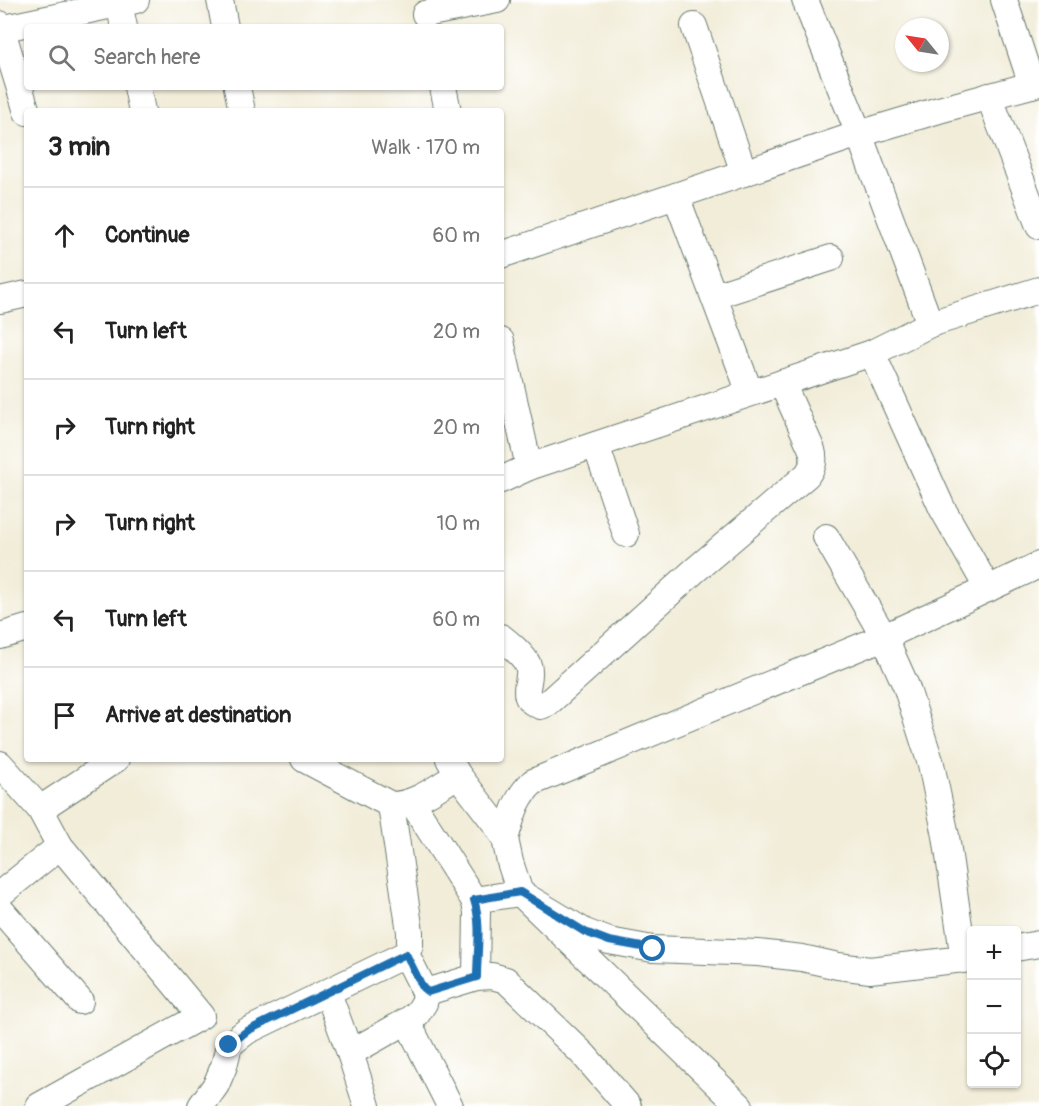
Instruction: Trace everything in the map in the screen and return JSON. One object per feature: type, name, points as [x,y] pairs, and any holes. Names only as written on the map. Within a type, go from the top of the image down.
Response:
[{"type":"street","points":[[220,0],[224,24]]},
{"type":"street","points":[[425,14],[497,0]]},
{"type":"street","points":[[805,0],[860,134],[930,324]]},
{"type":"street","points":[[504,254],[860,134],[1036,84],[1004,0]]},
{"type":"street","points":[[26,108],[1,27],[126,10]]},
{"type":"street","points":[[694,26],[744,173]]},
{"type":"street","points":[[138,90],[141,108]]},
{"type":"street","points":[[238,90],[241,108]]},
{"type":"street","points":[[443,90],[447,108]]},
{"type":"street","points":[[989,96],[1039,226]]},
{"type":"street","points":[[676,196],[750,393]]},
{"type":"street","points":[[714,296],[831,258]]},
{"type":"street","points":[[504,479],[529,467],[872,353],[930,324],[1039,290]]},
{"type":"street","points":[[0,300],[24,295]]},
{"type":"street","points":[[872,353],[942,508],[988,589]]},
{"type":"street","points":[[504,367],[506,385],[529,467]]},
{"type":"street","points":[[504,640],[527,663],[529,673],[526,687],[529,700],[541,706],[548,703],[694,571],[807,475],[813,466],[812,450],[782,383]]},
{"type":"street","points":[[596,445],[626,534]]},
{"type":"street","points":[[826,537],[884,637],[906,686],[931,764],[967,953]]},
{"type":"street","points":[[505,839],[518,801],[523,791],[533,782],[884,637],[1039,565]]},
{"type":"street","points":[[0,636],[24,629]]},
{"type":"street","points":[[40,809],[111,762]]},
{"type":"street","points":[[311,762],[401,803],[474,900],[478,921],[477,977]]},
{"type":"street","points":[[0,764],[40,809],[60,846],[201,1016],[229,1045]]},
{"type":"street","points":[[401,803],[453,767],[505,839],[520,892],[740,1106]]},
{"type":"street","points":[[201,1106],[216,1085],[229,1045],[247,1031],[406,954],[410,945],[410,932],[401,803]]},
{"type":"street","points":[[0,894],[60,846]]},
{"type":"street","points":[[474,900],[520,892],[585,932],[609,941],[653,949],[758,953],[870,970],[967,959]]},
{"type":"street","points":[[0,909],[80,1001]]},
{"type":"street","points":[[1021,947],[1039,944]]},
{"type":"street","points":[[406,954],[423,988],[428,992]]},
{"type":"street","points":[[350,1053],[417,1014],[428,992],[477,977],[492,976],[506,980],[583,1054],[628,1106]]},
{"type":"street","points":[[328,993],[367,1106]]},
{"type":"street","points":[[39,1106],[201,1016]]},
{"type":"street","points":[[407,1021],[450,1106]]},
{"type":"route","points":[[229,1045],[247,1031],[406,954],[423,988],[428,992],[477,977],[478,921],[474,900],[520,892],[585,932],[609,941],[653,949]]}]
